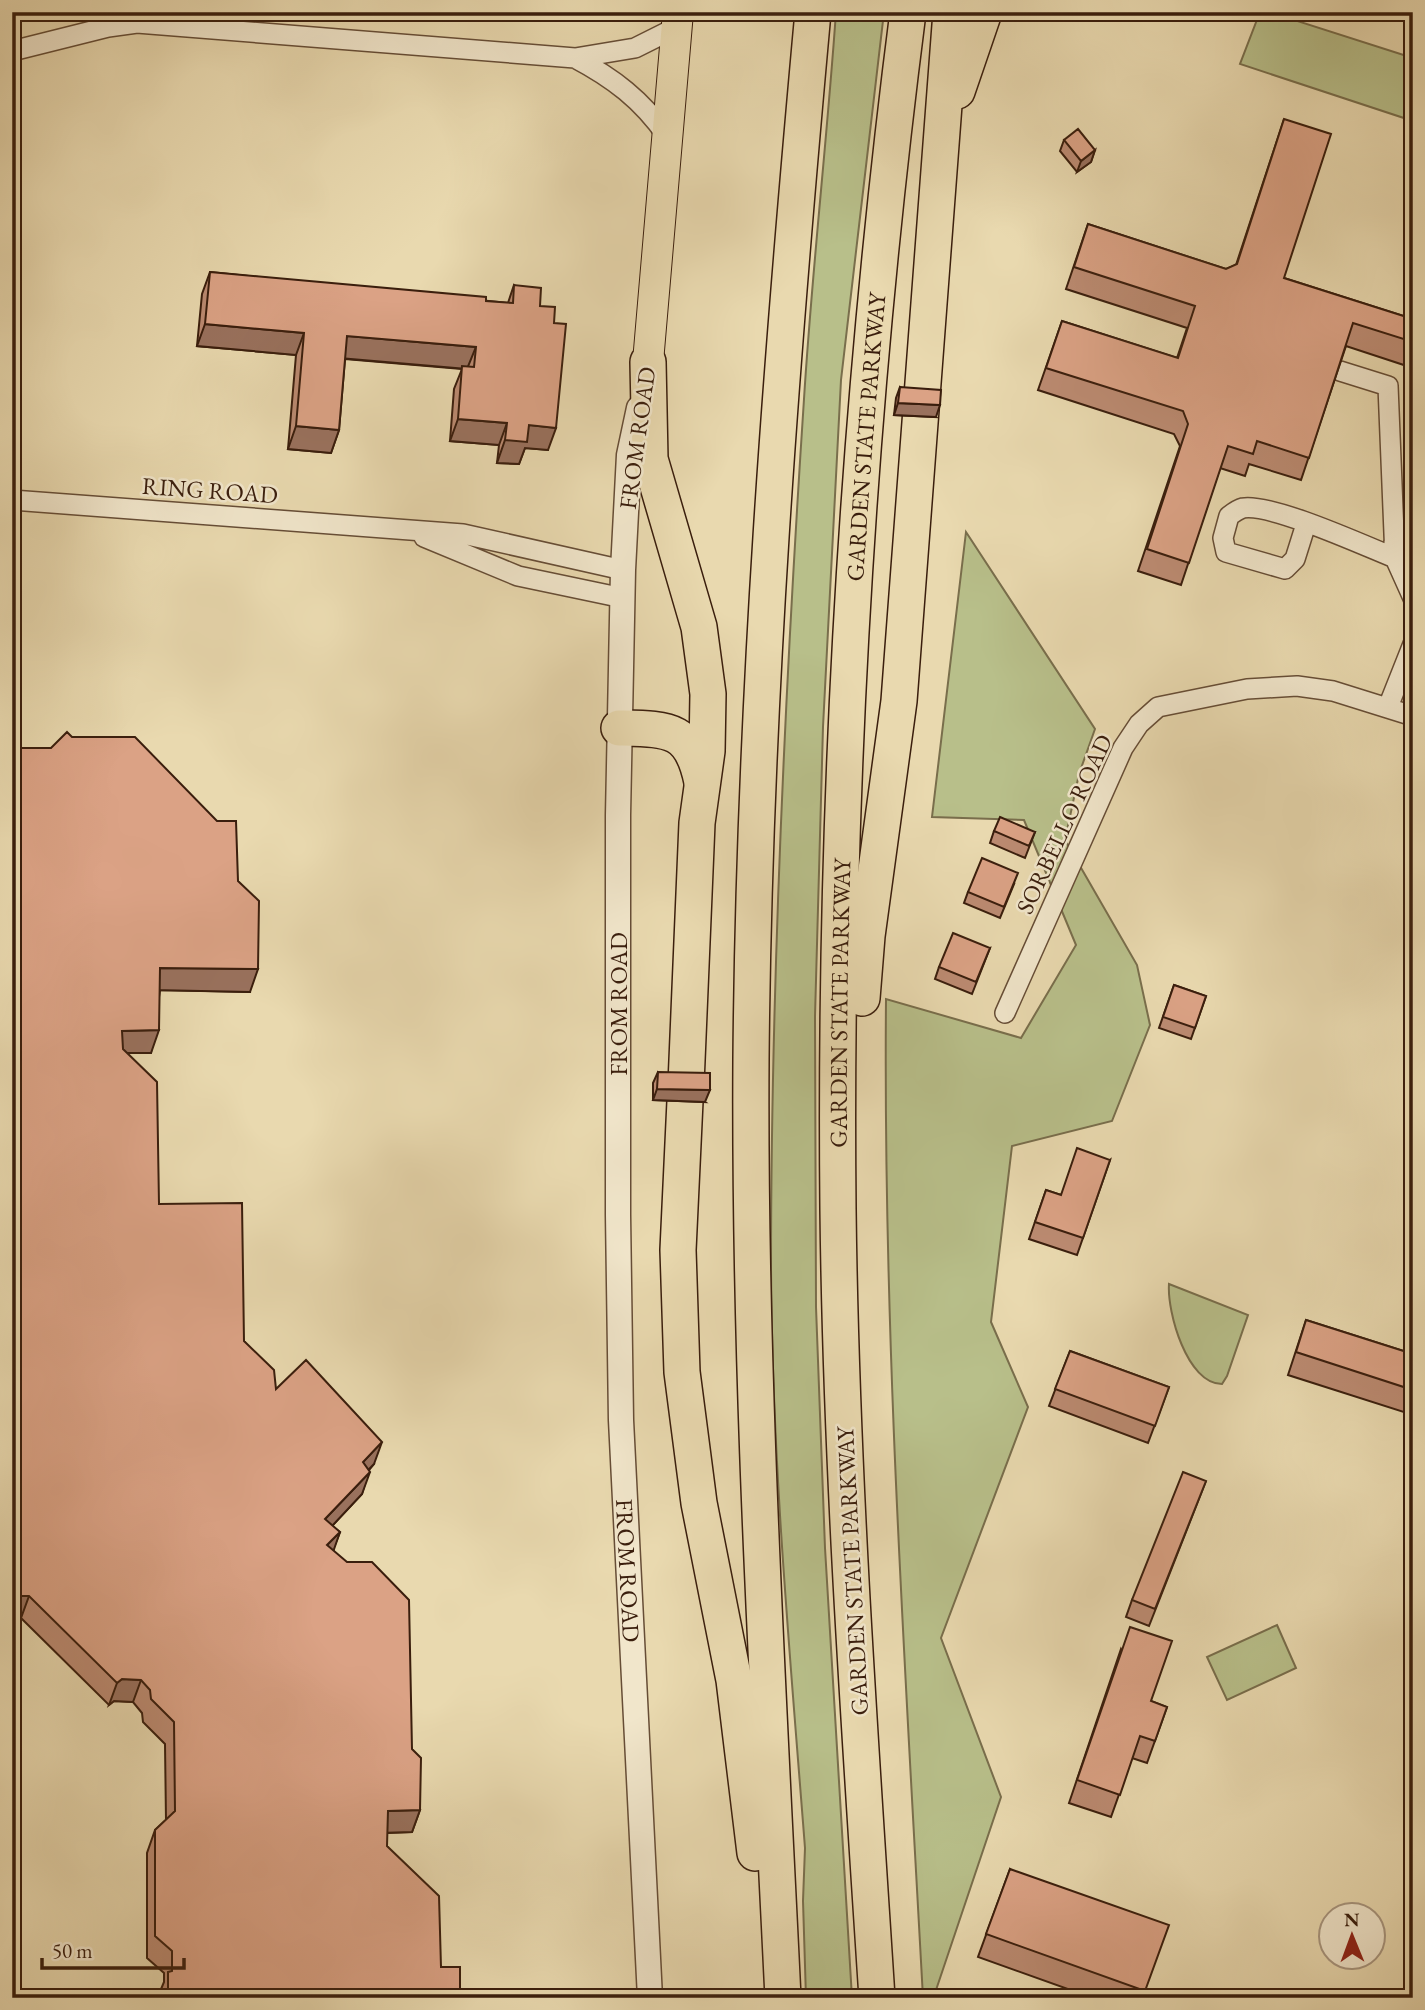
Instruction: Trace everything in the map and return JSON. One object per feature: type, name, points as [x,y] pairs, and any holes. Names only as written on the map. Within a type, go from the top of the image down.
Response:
[{"type":"highway","points":[[783,1998],[755,1388],[752,960],[774,467],[813,12]]},
{"type":"highway","name":"GARDEN STATE PARKWAY","points":[[877,1998],[850,1556],[841,1310],[838,1106],[849,688],[869,380],[908,12]]},
{"type":"highway","points":[[841,1310],[859,1091],[865,961],[899,701],[951,12]]},
{"type":"highway","points":[[941,166],[958,87],[984,12]]},
{"type":"highway","points":[[648,362],[650,459],[696,616],[706,670],[709,720],[702,782],[678,1250],[682,1372],[699,1503],[736,1692],[753,1844],[783,1998]]},
{"type":"highway","points":[[620,728],[656,729],[681,737],[695,753],[702,782]]},
{"type":"main road","name":"FROM ROAD","points":[[648,362],[677,20]]},
{"type":"street","points":[[12,51],[108,27],[137,23],[575,58],[635,48],[677,20]]},
{"type":"street","points":[[575,58],[622,85],[644,105],[667,136]]},
{"type":"street","name":"FROM ROAD","points":[[648,362],[629,455],[623,570],[620,728],[621,1408],[650,1998]]},
{"type":"street","points":[[1340,371],[1388,386],[1401,546],[1413,598]]},
{"type":"street","name":"RING ROAD","points":[[12,500],[463,534],[623,570]]},
{"type":"street","points":[[1306,524],[1401,546]]},
{"type":"street","points":[[403,529],[518,576],[623,598]]},
{"type":"street","points":[[1388,708],[1413,644]]},
{"type":"street","name":"SORBELLO ROAD","points":[[1005,1013],[1123,748],[1139,724],[1158,707],[1247,690],[1297,686],[1333,691],[1413,716]]},
{"type":"green space","points":[[836,12],[884,12],[841,380],[823,727],[815,1017],[816,1307],[825,1548],[852,1998],[806,1998],[803,1901],[805,1848],[783,1558],[772,1340],[773,1050],[780,833],[807,351]]},
{"type":"green space","points":[[1260,12],[1269,12],[1413,58],[1413,121],[1240,64]]},
{"type":"green space","points":[[966,532],[1095,729],[1079,774],[1065,840],[1137,965],[1150,1025],[1112,1121],[1012,1146],[991,1322],[1028,1407],[941,1638],[1001,1797],[935,1993],[953,1998],[923,1998],[892,1374],[886,999],[1021,1038],[1076,945],[1024,820],[932,817]]},
{"type":"green space","points":[[1169,1284],[1248,1315],[1222,1384],[1210,1381],[1189,1360],[1176,1328]]},
{"type":"green space","points":[[1277,1625],[1296,1668],[1227,1700],[1207,1657]]},
{"type":"building","points":[[1284,119],[1331,134],[1284,278],[1413,319],[1413,342],[1353,323],[1309,458],[1257,441],[1253,454],[1228,446],[1189,563],[1147,549],[1188,424],[1183,411],[1046,368],[1062,321],[1178,358],[1195,306],[1074,267],[1088,224],[1226,269],[1237,264]]},
{"type":"building","points":[[1078,129],[1095,150],[1081,161],[1064,140]]},
{"type":"building","points":[[210,272],[486,297],[486,301],[513,303],[514,285],[541,288],[540,306],[555,307],[554,323],[566,324],[556,428],[529,425],[527,442],[505,440],[507,423],[458,419],[462,366],[474,367],[476,347],[347,336],[339,430],[296,426],[304,333],[205,324]]},
{"type":"building","points":[[900,387],[941,390],[940,405],[898,403]]},
{"type":"building","points":[[67,732],[72,737],[135,737],[217,821],[236,821],[238,881],[259,901],[258,969],[160,968],[159,1030],[122,1031],[123,1049],[157,1082],[159,1204],[242,1203],[244,1341],[274,1370],[276,1389],[306,1360],[382,1442],[363,1462],[370,1472],[325,1519],[340,1532],[327,1545],[347,1562],[372,1562],[409,1600],[412,1749],[421,1758],[420,1810],[388,1811],[387,1846],[439,1896],[441,1967],[460,1967],[460,1998],[168,1998],[168,1972],[172,1971],[172,1951],[155,1936],[155,1830],[175,1811],[174,1722],[151,1699],[150,1690],[141,1680],[122,1679],[117,1683],[29,1596],[12,1596],[12,748],[51,748]]},
{"type":"building","points":[[1000,817],[1035,832],[1029,846],[994,831]]},
{"type":"building","points":[[982,858],[1018,873],[1004,907],[968,892]]},
{"type":"building","points":[[953,933],[990,948],[976,982],[939,967]]},
{"type":"building","points":[[1174,985],[1206,996],[1195,1028],[1163,1017]]},
{"type":"building","points":[[658,1072],[710,1073],[710,1090],[657,1089]]},
{"type":"building","points":[[1077,1148],[1110,1160],[1083,1238],[1035,1222],[1046,1190],[1061,1195]]},
{"type":"building","points":[[1306,1320],[1413,1354],[1413,1390],[1296,1352]]},
{"type":"building","points":[[1070,1351],[1169,1387],[1155,1426],[1055,1389]]},
{"type":"building","points":[[1183,1472],[1206,1481],[1155,1609],[1132,1600]]},
{"type":"building","points":[[1130,1627],[1172,1641],[1151,1701],[1167,1707],[1155,1741],[1140,1736],[1120,1795],[1077,1780]]},
{"type":"building","points":[[1010,1869],[1169,1925],[1145,1991],[986,1934]]},
{"type":"building","points":[[1163,1991],[1182,1998],[1160,1998]]}]
